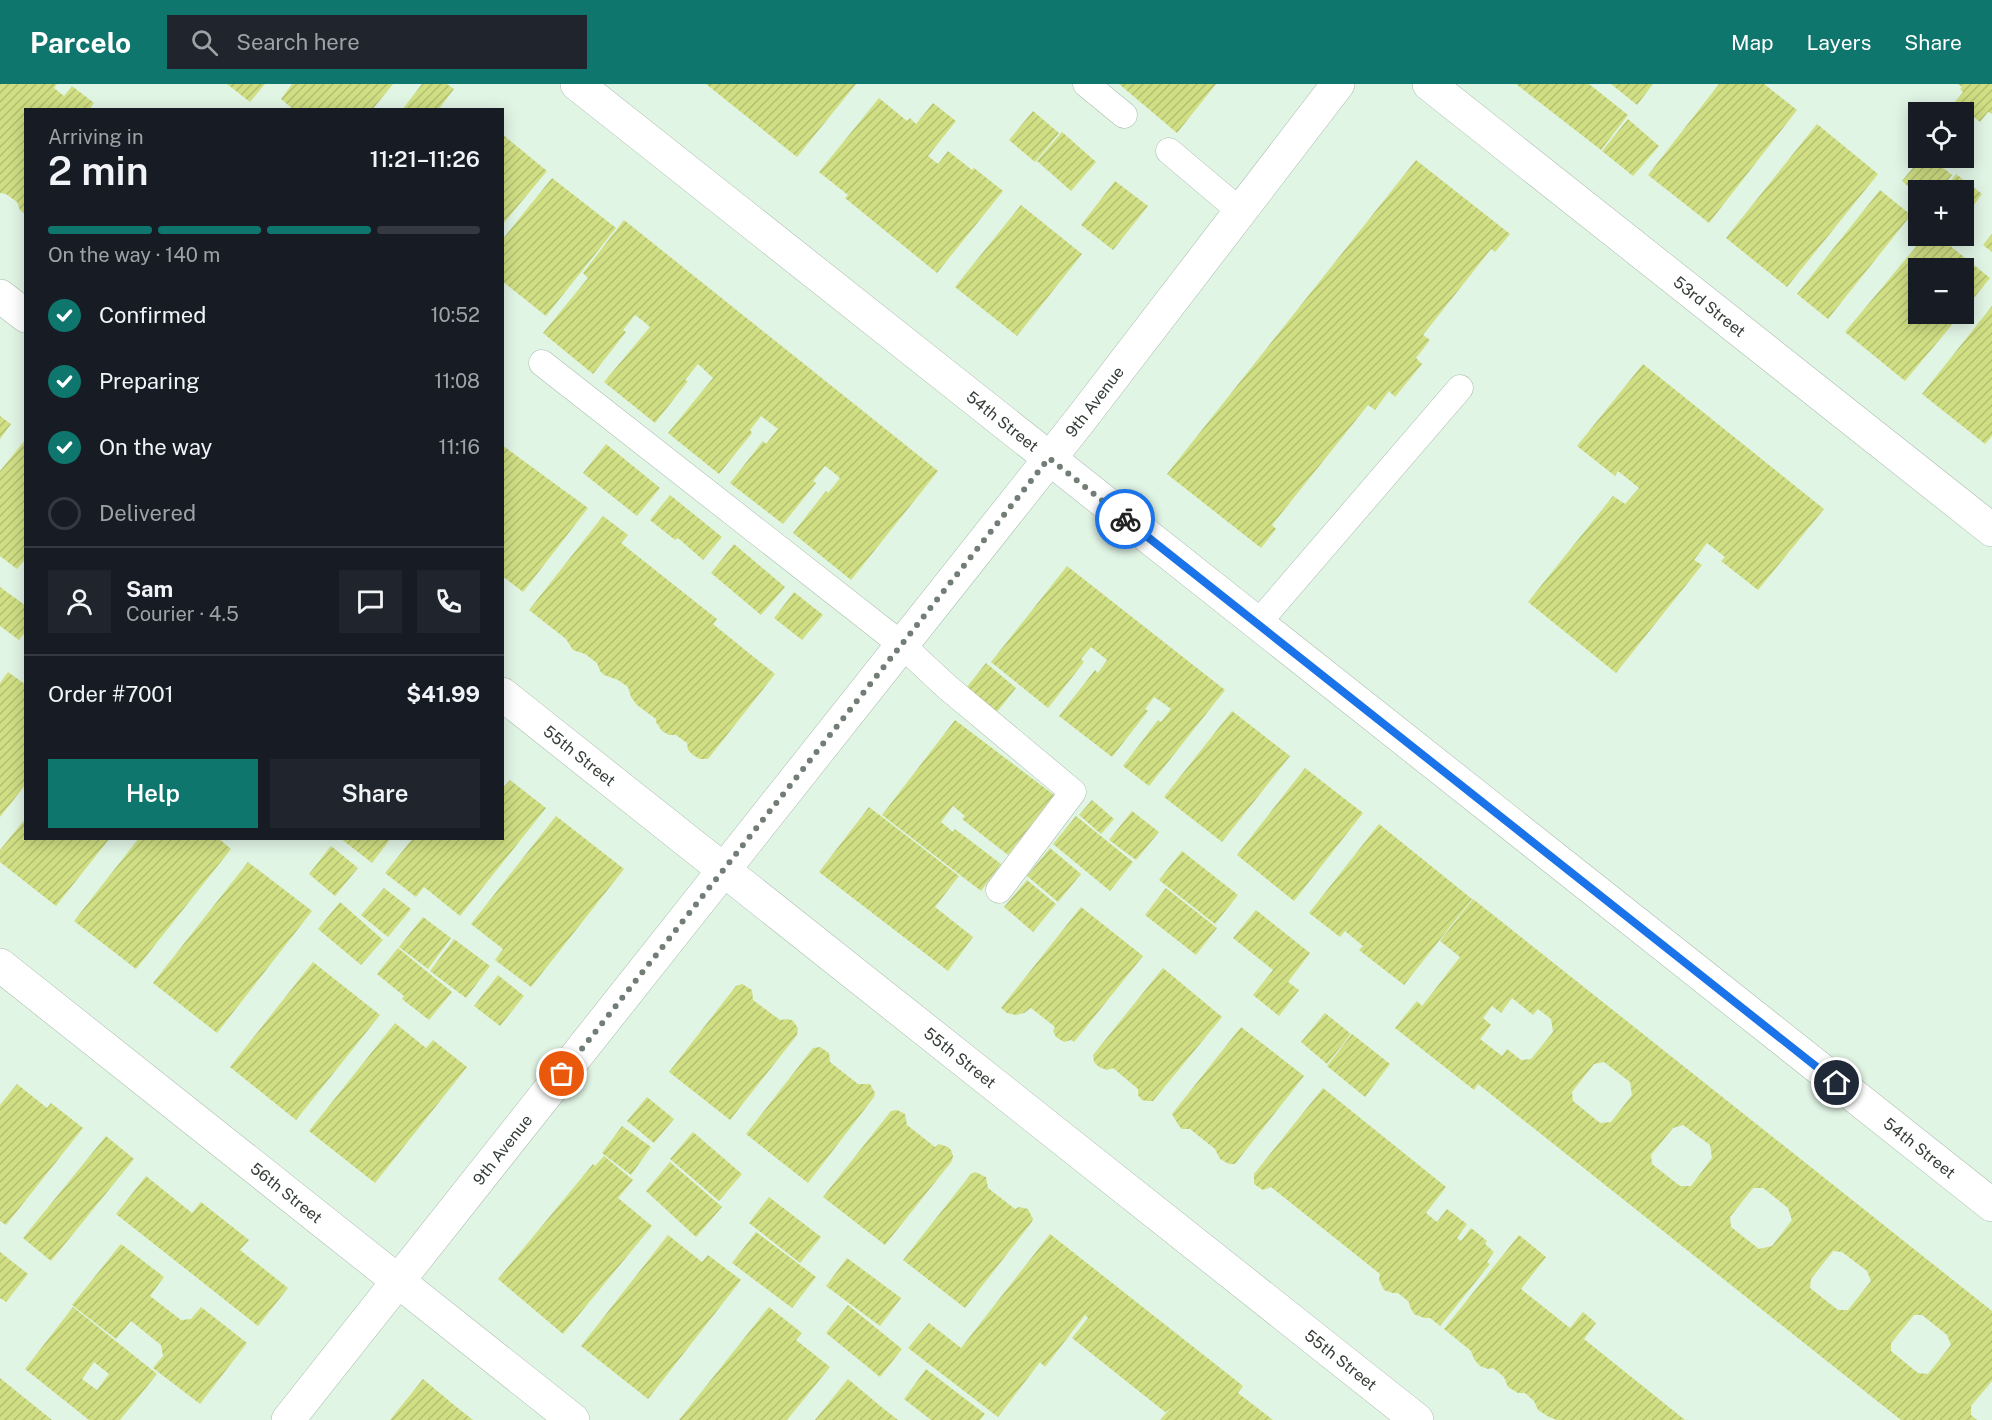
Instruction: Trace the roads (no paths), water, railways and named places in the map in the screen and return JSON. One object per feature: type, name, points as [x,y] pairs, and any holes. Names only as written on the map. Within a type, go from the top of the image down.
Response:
[{"type":"street","name":"54th Street","points":[[577,84],[1992,1205]]},
{"type":"street","name":"9th Avenue","points":[[288,1420],[1049,458],[1338,84]]},
{"type":"street","name":"53rd Street","points":[[1429,84],[1992,530]]},
{"type":"street","points":[[0,296],[24,314]]},
{"type":"street","name":"55th Street","points":[[504,696],[1417,1420]]},
{"type":"street","name":"56th Street","points":[[0,965],[573,1420]]},
{"type":"lane","points":[[1086,84],[1124,115]]},
{"type":"lane","points":[[1169,152],[1240,211]]},
{"type":"lane","points":[[542,363],[902,645],[947,687],[1073,792],[999,890]]},
{"type":"lane","points":[[1258,623],[1460,388]]}]
